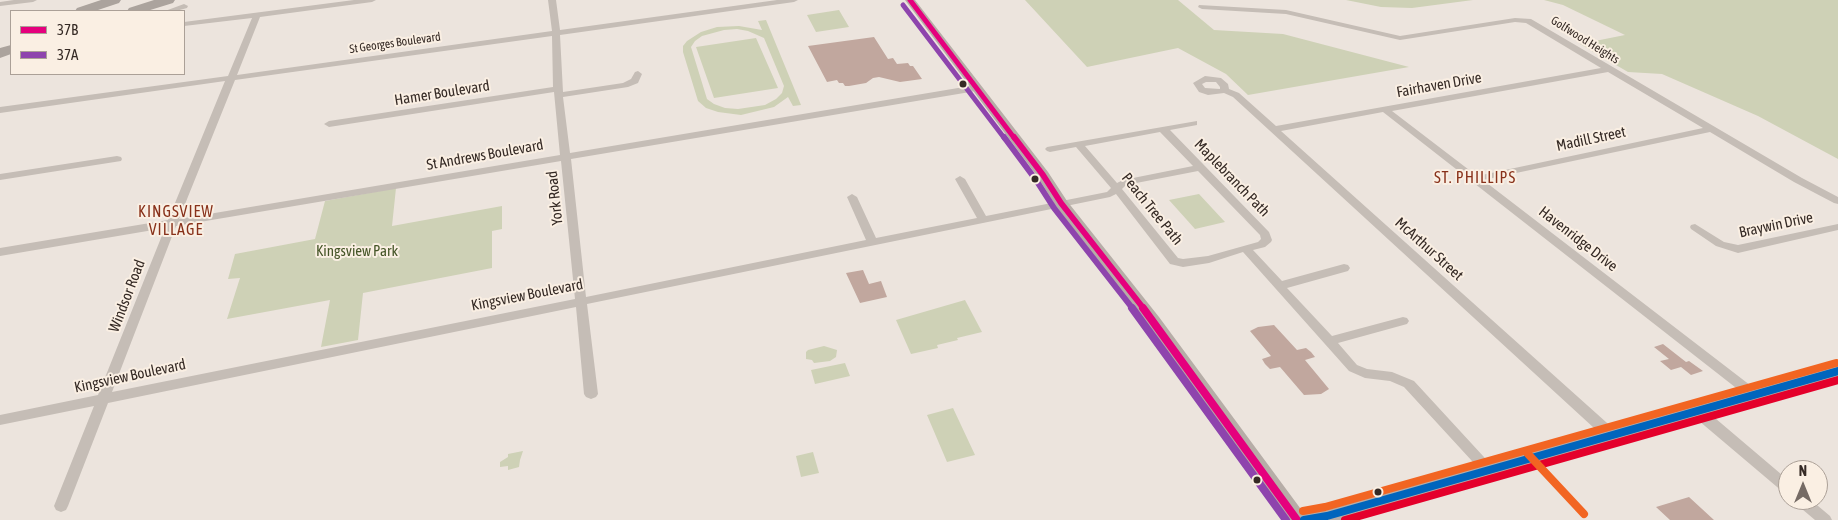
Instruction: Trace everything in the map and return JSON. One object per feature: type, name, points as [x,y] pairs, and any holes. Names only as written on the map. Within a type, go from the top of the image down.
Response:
[{"type":"highway","points":[[85,10],[114,0]]},
{"type":"highway","points":[[118,10],[147,0]]},
{"type":"highway","points":[[137,10],[168,0]]},
{"type":"main road","points":[[910,0],[1061,203],[1153,321],[1298,520]]},
{"type":"main road","points":[[1304,520],[1327,516],[1838,371]]},
{"type":"street","points":[[0,4],[33,0]]},
{"type":"street","points":[[185,24],[372,0]]},
{"type":"street","name":"York Road","points":[[552,0],[565,157],[591,394]]},
{"type":"street","name":"St Georges Boulevard","points":[[0,110],[794,0]]},
{"type":"street","points":[[172,10],[184,6]]},
{"type":"street","name":"Golfwood Heights","points":[[1202,7],[1286,12],[1400,38],[1524,20],[1536,24],[1609,69],[1838,201]]},
{"type":"street","name":"Windsor Road","points":[[61,506],[172,223],[257,14]]},
{"type":"street","name":"Fairhaven Drive","points":[[1274,129],[1609,69]]},
{"type":"street","name":"Hamer Boulevard","points":[[330,124],[559,92],[625,85],[635,81],[638,74]]},
{"type":"street","name":"St Andrews Boulevard","points":[[0,252],[976,88]]},
{"type":"street","name":"McArthur Street","points":[[1224,90],[1236,95],[1611,435]]},
{"type":"street","name":"Havenridge Drive","points":[[1384,109],[1754,394]]},
{"type":"street","name":"Maplebranch Path","points":[[1050,149],[1194,123]]},
{"type":"street","name":"Maplebranch Path","points":[[1163,129],[1265,234],[1267,240],[1261,245],[1245,248]]},
{"type":"street","name":"Madill Street","points":[[1475,179],[1712,129]]},
{"type":"street","name":"Peach Tree Path","points":[[1078,144],[1118,190],[1174,261],[1178,263],[1209,259],[1245,248]]},
{"type":"street","points":[[0,177],[117,159]]},
{"type":"street","name":"Kingsview Boulevard","points":[[0,420],[1110,194],[1118,190],[1123,183],[1199,168]]},
{"type":"street","points":[[960,179],[983,219]]},
{"type":"street","points":[[852,197],[872,242]]},
{"type":"street","name":"Braywin Drive","points":[[1695,227],[1720,244],[1738,250],[1838,227]]},
{"type":"street","points":[[1245,248],[1353,368],[1365,373],[1392,377],[1409,384],[1488,470]]},
{"type":"street","points":[[1278,286],[1344,268]]},
{"type":"street","points":[[1330,341],[1403,321]]},
{"type":"street","points":[[1697,411],[1778,480]]},
{"type":"street","points":[[1814,510],[1825,520]]},
{"type":"green space","points":[[1025,0],[1178,0],[1214,30],[1283,34],[1409,67],[1248,95],[1226,74],[1178,48],[1087,67]]},
{"type":"green space","points":[[1346,0],[1473,0],[1412,8],[1381,7]]},
{"type":"green space","points":[[1544,0],[1838,0],[1838,159],[1758,116],[1662,74],[1628,72],[1580,44],[1625,35],[1563,5]]},
{"type":"green space","points":[[839,10],[849,27],[816,32],[807,15]]},
{"type":"green space","points":[[766,20],[801,105],[793,106],[788,97],[774,107],[741,115],[718,112],[706,108],[698,101],[683,52],[683,46],[701,32],[717,27],[739,26],[762,30],[758,21]],"holes":[[[737,29],[748,31],[764,38],[784,86],[782,93],[765,105],[738,109],[725,108],[714,104],[707,99],[691,47],[702,36],[724,30]]]},
{"type":"green space","points":[[756,38],[778,88],[714,98],[696,47]]},
{"type":"green space","name":"Kingsview Park","points":[[396,188],[392,226],[502,206],[502,229],[492,231],[492,268],[363,293],[358,340],[321,347],[330,300],[227,319],[240,278],[228,279],[235,254],[315,239],[325,201]]},
{"type":"green space","points":[[1199,194],[1225,222],[1195,229],[1169,200]]},
{"type":"green space","points":[[965,300],[982,332],[937,345],[938,348],[911,354],[896,320]]},
{"type":"green space","points":[[824,346],[837,350],[836,357],[830,361],[814,363],[812,360],[806,359],[806,352],[808,350]]},
{"type":"green space","points":[[845,363],[850,376],[815,384],[811,370]]},
{"type":"green space","points":[[953,408],[975,455],[947,462],[927,415]]},
{"type":"green space","points":[[523,451],[519,467],[508,470],[508,466],[500,467],[500,462],[508,457],[508,454]]},
{"type":"green space","points":[[813,452],[819,473],[801,477],[796,456]]},
{"type":"building","points":[[874,37],[888,59],[893,58],[897,64],[908,63],[910,66],[913,66],[922,79],[900,82],[879,77],[873,78],[866,83],[849,86],[839,83],[837,80],[827,82],[808,46]]},
{"type":"building","points":[[863,270],[869,284],[881,281],[887,297],[860,303],[846,273]]},
{"type":"building","points":[[1274,325],[1297,350],[1306,348],[1311,352],[1315,357],[1305,360],[1329,389],[1321,394],[1304,395],[1280,367],[1270,369],[1265,364],[1262,359],[1271,356],[1250,331],[1258,327]]},
{"type":"building","points":[[1663,344],[1686,362],[1689,361],[1703,371],[1691,375],[1681,367],[1671,370],[1660,361],[1669,359],[1654,347]]},
{"type":"building","points":[[1689,497],[1714,520],[1670,520],[1656,507]]},
{"type":"transit line","name":"37B","points":[[910,0],[1043,175],[1061,203],[1153,321],[1297,520]]},
{"type":"transit line","name":"37A","points":[[903,5],[1036,180],[1054,208],[1146,326],[1286,520]]},
{"type":"transit line","points":[[1303,511],[1325,507],[1836,363]]},
{"type":"transit line","points":[[1304,520],[1327,516],[1838,371]]},
{"type":"transit line","points":[[1345,520],[1838,380]]},
{"type":"transit line","points":[[1528,454],[1584,514]]},
{"type":"district","name":"ST. PHILLIPS","points":[[1475,178]]},
{"type":"district","name":"KINGSVIEW VILLAGE","points":[[176,221]]}]
